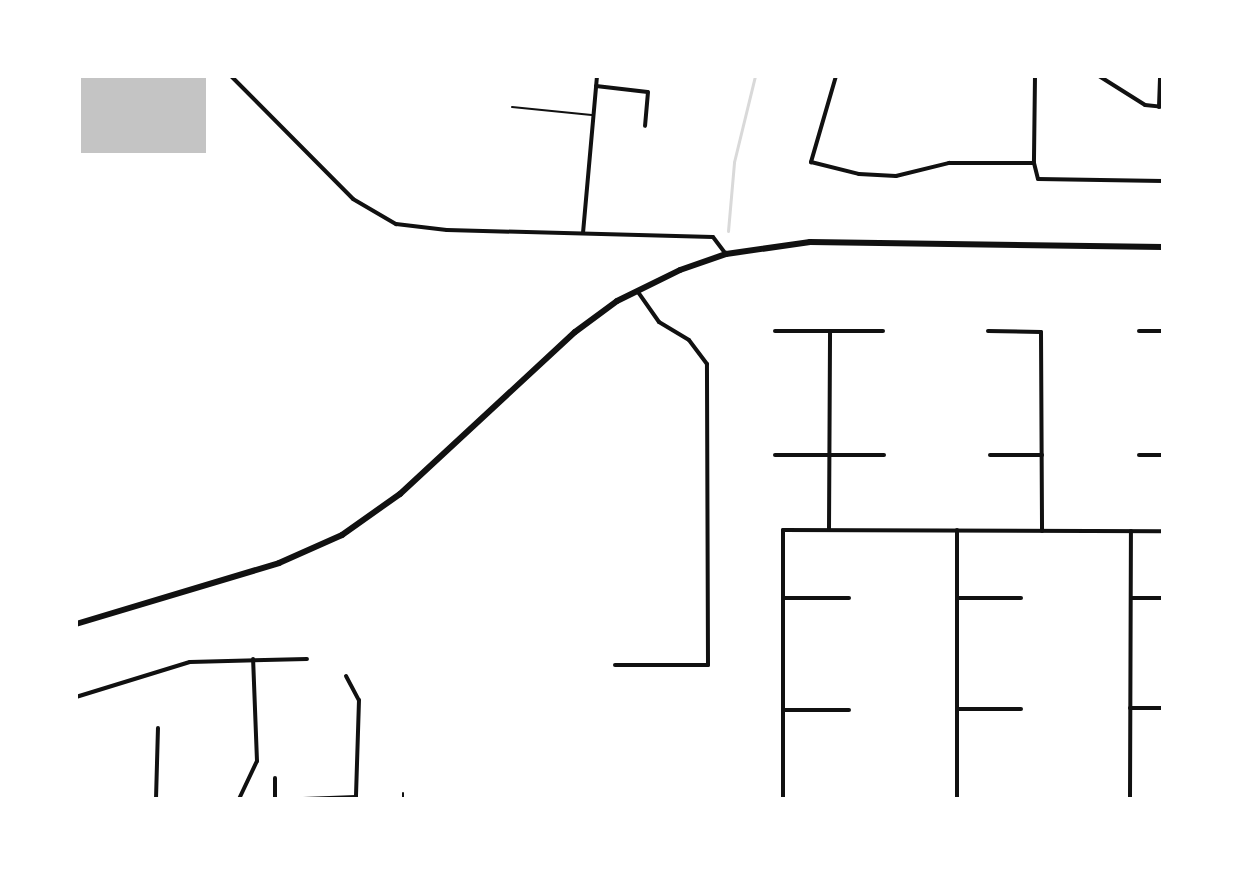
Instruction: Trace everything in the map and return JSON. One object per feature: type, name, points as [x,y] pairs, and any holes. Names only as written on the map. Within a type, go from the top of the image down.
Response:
[{"type":"street","points":[[231,76],[353,199],[377,216],[447,230],[713,237],[726,254]]},
{"type":"street","points":[[583,233],[597,76]]},
{"type":"street","points":[[836,76],[811,162],[859,174],[896,176],[949,163],[1034,163]]},
{"type":"street","points":[[1035,76],[1034,163],[1038,179],[1163,181]]},
{"type":"street","points":[[1099,76],[1145,105],[1161,107],[1160,76]]},
{"type":"street","points":[[596,86],[648,92],[645,126]]},
{"type":"street","points":[[76,624],[279,563],[342,535],[400,494],[575,332],[637,291],[726,254],[810,242],[1163,247]]},
{"type":"street","points":[[615,665],[708,665],[707,364],[689,340],[659,322],[637,291]]},
{"type":"street","points":[[775,331],[883,331]]},
{"type":"street","points":[[829,530],[830,331]]},
{"type":"street","points":[[988,331],[1041,332],[1042,531]]},
{"type":"street","points":[[1139,331],[1163,331]]},
{"type":"street","points":[[775,455],[884,455]]},
{"type":"street","points":[[990,455],[1042,455]]},
{"type":"street","points":[[1139,455],[1163,455]]},
{"type":"street","points":[[783,799],[783,530],[1163,531]]},
{"type":"street","points":[[957,530],[957,799]]},
{"type":"street","points":[[1130,799],[1131,531]]},
{"type":"street","points":[[783,598],[849,598]]},
{"type":"street","points":[[957,598],[1021,598]]},
{"type":"street","points":[[1131,598],[1163,598]]},
{"type":"street","points":[[239,799],[257,761],[253,659]]},
{"type":"street","points":[[76,697],[190,662],[307,659]]},
{"type":"street","points":[[303,799],[357,798],[359,700],[346,676]]},
{"type":"street","points":[[1130,708],[1163,708]]},
{"type":"street","points":[[957,709],[1021,709]]},
{"type":"street","points":[[783,710],[849,710]]},
{"type":"street","points":[[156,799],[158,728]]},
{"type":"street","points":[[275,778],[275,799]]},
{"type":"lane","points":[[512,107],[594,115]]},
{"type":"lane","points":[[403,793],[403,799]]},
{"type":"building","points":[[81,76],[206,76],[206,153],[81,153]]},
{"type":"waterway","points":[[728,231],[734,162],[755,76]]}]
